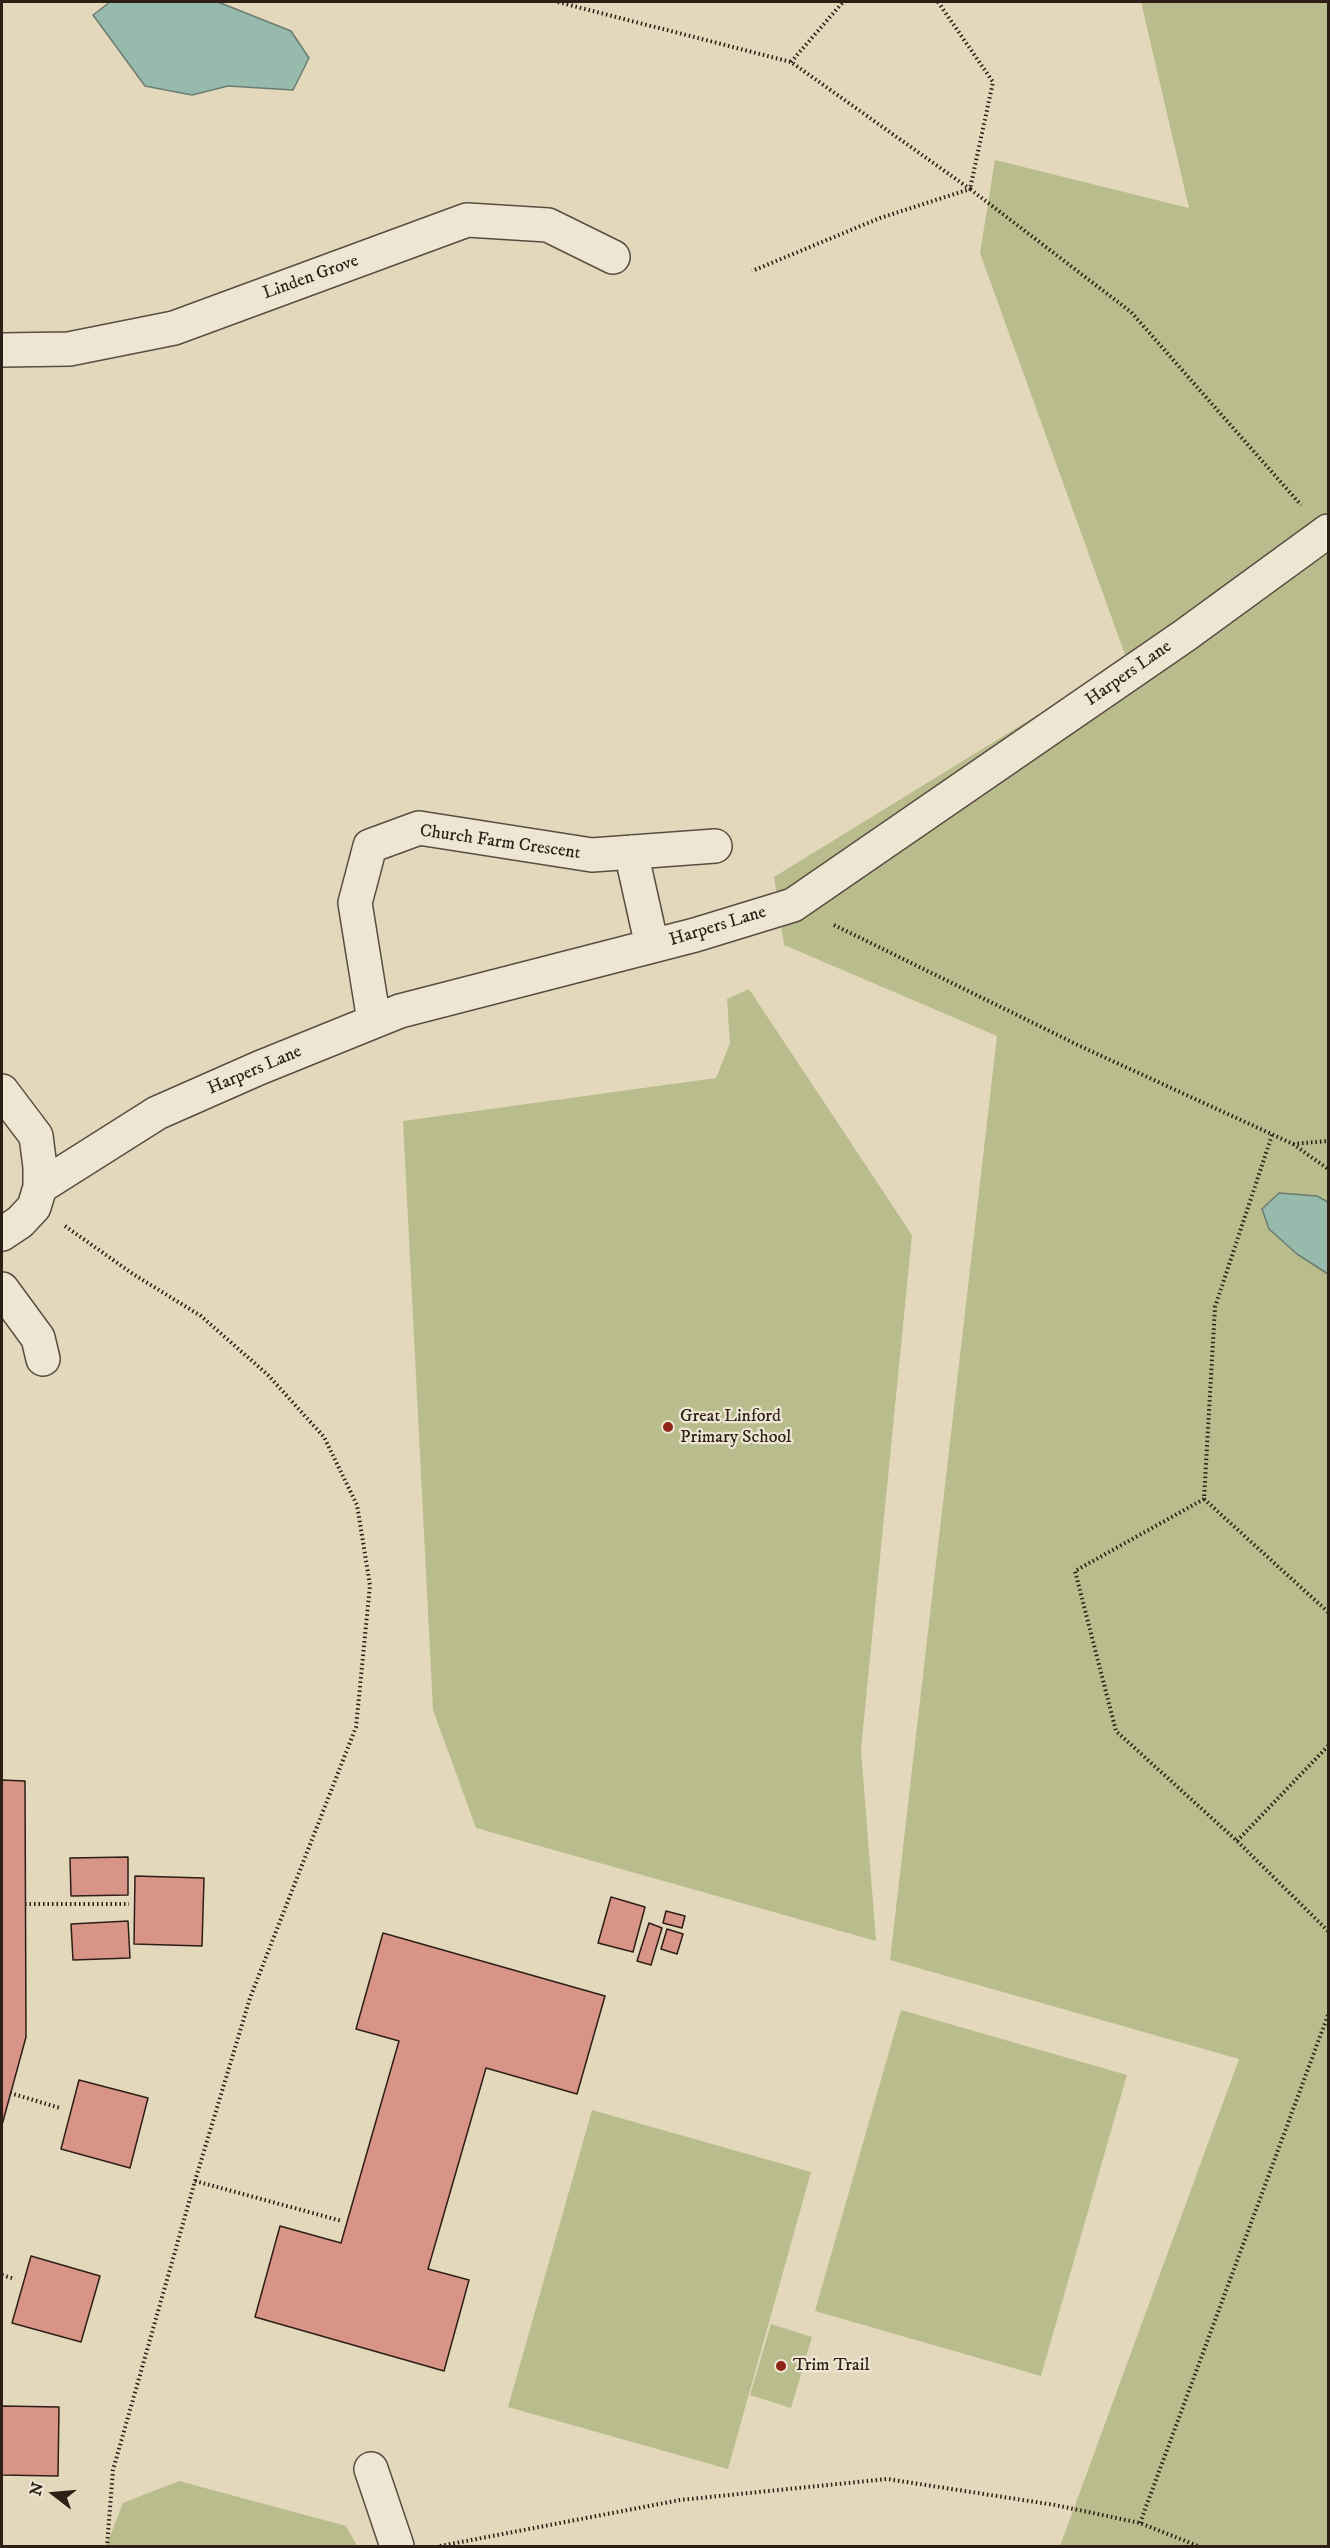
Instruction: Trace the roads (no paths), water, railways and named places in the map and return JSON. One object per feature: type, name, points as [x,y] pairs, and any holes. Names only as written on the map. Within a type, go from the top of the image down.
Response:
[{"type":"street","name":"Linden Grove","points":[[2,350],[69,349],[174,328],[467,220],[548,225],[613,257]]},
{"type":"street","name":"Harpers Lane","points":[[2,1234],[20,1222],[37,1197],[157,1113],[259,1068],[400,1011],[652,946],[793,905],[1184,636],[1327,532]]},
{"type":"street","name":"Church Farm Crescent","points":[[375,1022],[355,903],[370,846],[419,828],[592,855],[715,846]]},
{"type":"street","points":[[631,852],[652,946]]},
{"type":"street","points":[[2,1091],[36,1137],[40,1167],[37,1197]]},
{"type":"street","points":[[2,1289],[38,1338],[43,1359]]},
{"type":"street","points":[[371,2469],[397,2547]]},
{"type":"place","name":"Great Linford Primary School","points":[[668,1427]]},
{"type":"place","name":"Trim Trail","points":[[781,2366]]}]
